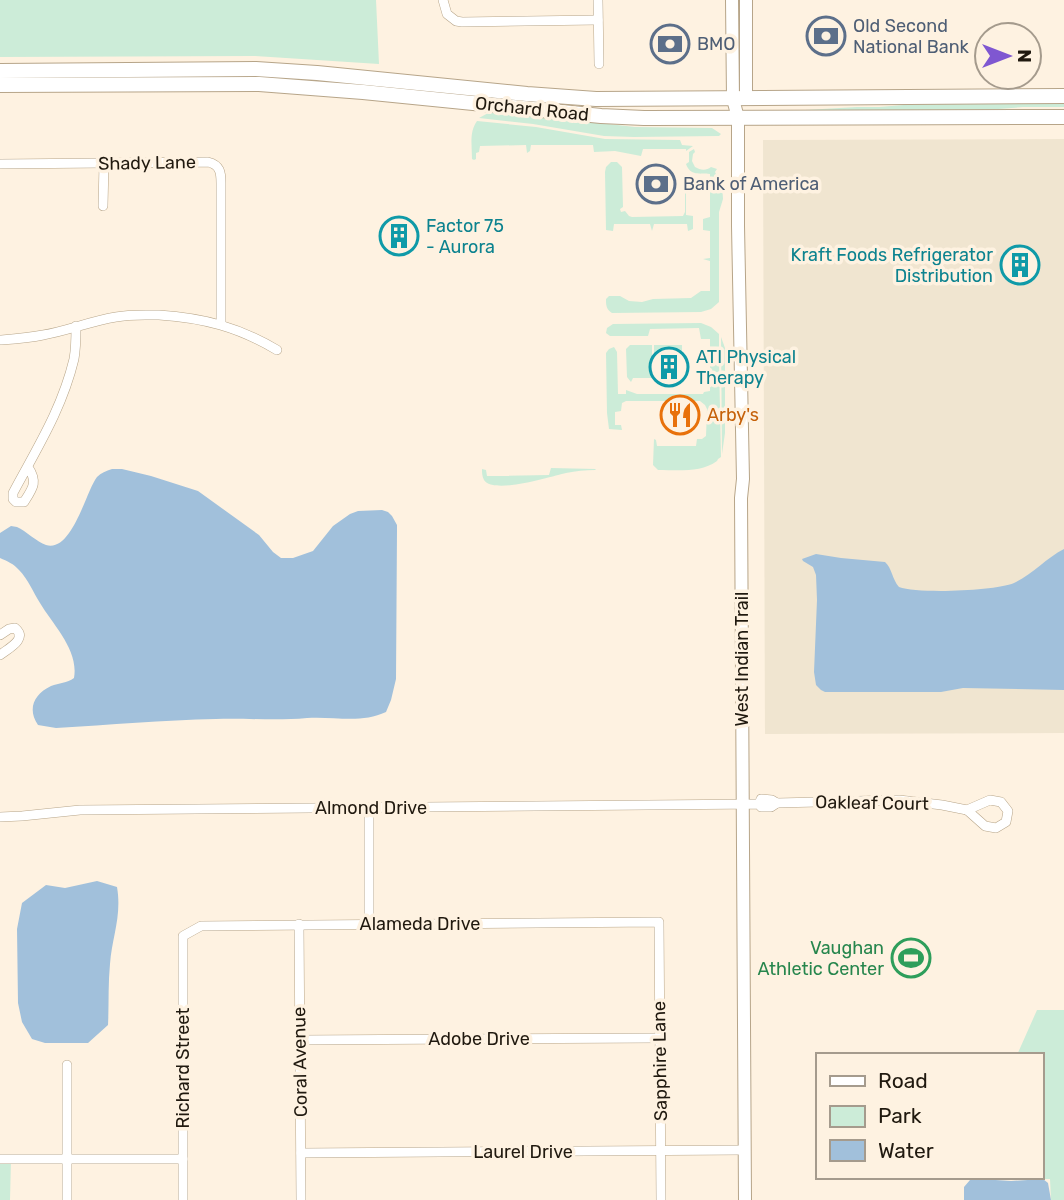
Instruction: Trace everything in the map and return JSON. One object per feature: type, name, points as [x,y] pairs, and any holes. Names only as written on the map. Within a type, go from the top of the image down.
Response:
[{"type":"main road","name":"West Indian Trail","points":[[732,0],[740,99]]},
{"type":"main road","name":"West Indian Trail","points":[[745,1200],[743,479],[738,117],[746,0]]},
{"type":"main road","name":"Orchard Road","points":[[0,71],[256,69],[596,99],[1064,96]]},
{"type":"main road","name":"Orchard Road","points":[[0,85],[259,84],[644,118],[1064,117]]},
{"type":"street","points":[[443,0],[447,14],[462,22],[598,20]]},
{"type":"street","points":[[598,0],[599,64]]},
{"type":"street","name":"Shady Lane","points":[[0,164],[208,162],[218,166],[221,172],[221,324]]},
{"type":"street","points":[[103,206],[104,164]]},
{"type":"street","points":[[0,340],[45,335],[119,316],[151,315],[186,317],[221,324],[244,332],[277,350]]},
{"type":"street","points":[[28,467],[48,431],[65,385],[74,356],[76,326]]},
{"type":"street","points":[[0,635],[15,628],[20,636],[18,641],[0,655]]},
{"type":"street","name":"Oakleaf Court","points":[[743,805],[759,804],[761,807],[771,807],[777,803],[898,800],[967,810]]},
{"type":"street","name":"Almond Drive","points":[[0,817],[80,810],[743,805]]},
{"type":"street","points":[[369,808],[369,924]]},
{"type":"street","name":"Alameda Drive","points":[[183,936],[201,926],[659,922]]},
{"type":"street","name":"Sapphire Lane","points":[[659,922],[661,1200]]},
{"type":"street","name":"Coral Avenue","points":[[299,924],[301,1200]]},
{"type":"street","name":"Richard Street","points":[[183,936],[183,1200]]},
{"type":"street","name":"Adobe Drive","points":[[299,1040],[659,1038]]},
{"type":"street","points":[[66,1065],[67,1200]]},
{"type":"street","name":"Laurel Drive","points":[[300,1153],[745,1150]]},
{"type":"street","points":[[0,1159],[183,1159]]},
{"type":"shaded area","points":[[1064,139],[1064,733],[765,734],[763,140]]},
{"type":"green space","points":[[0,0],[376,0],[379,64],[255,56],[0,57]]},
{"type":"green space","points":[[1064,101],[1064,107],[960,112],[788,111],[941,102]]},
{"type":"green space","points":[[490,112],[635,127],[712,128],[721,134],[604,136],[479,118]]},
{"type":"green space","points":[[477,121],[536,127],[605,139],[680,140],[682,145],[693,146],[686,151],[643,149],[641,156],[615,151],[594,152],[593,145],[531,145],[527,153],[526,145],[480,146],[474,160],[472,139]]},
{"type":"green space","points":[[694,149],[692,161],[695,167],[703,170],[711,167],[717,169],[715,180],[722,184],[723,199],[719,212],[719,302],[711,309],[701,312],[612,313],[606,305],[609,296],[642,302],[691,298],[701,291],[710,291],[710,261],[703,259],[710,258],[710,231],[703,230],[703,219],[710,217],[710,174],[696,173],[688,168],[686,164],[689,162],[689,152]]},
{"type":"green space","points":[[611,162],[617,162],[622,167],[621,212],[625,211],[632,217],[683,216],[685,182],[688,180],[692,183],[693,185],[686,186],[686,215],[693,216],[693,229],[688,231],[687,224],[654,224],[652,231],[650,224],[614,224],[613,231],[606,230],[605,172]]},
{"type":"green space","points":[[701,323],[719,334],[719,359],[710,359],[710,339],[701,339],[699,328],[650,329],[648,336],[610,336],[606,333],[607,328],[613,324]]},
{"type":"green space","points":[[721,337],[725,348],[725,433],[722,454]]},
{"type":"green space","points":[[630,345],[652,345],[652,378],[633,378],[631,382],[627,377],[626,349]]},
{"type":"green space","points":[[654,345],[682,345],[682,358],[654,358]]},
{"type":"green space","points":[[614,347],[617,352],[618,394],[626,394],[626,390],[637,394],[703,394],[710,391],[710,361],[719,361],[721,457],[717,461],[689,470],[658,470],[653,465],[654,439],[657,446],[696,446],[697,439],[706,436],[707,409],[700,401],[626,401],[622,403],[621,411],[615,412],[615,425],[621,425],[622,430],[609,429],[606,353]]},
{"type":"green space","points":[[551,468],[596,469],[499,486],[484,480],[482,473],[482,469],[486,470],[487,476],[549,475]]},
{"type":"green space","points":[[1037,1010],[1064,1010],[1064,1200],[1051,1200],[1050,1179],[1043,1179],[1043,1053],[1018,1053]]},
{"type":"green space","points":[[0,1159],[11,1159],[10,1200],[0,1200]]},
{"type":"water","points":[[112,469],[151,476],[198,491],[259,535],[281,558],[293,558],[313,551],[333,526],[350,514],[358,511],[388,512],[397,525],[396,679],[386,712],[357,719],[228,719],[56,728],[38,725],[33,713],[34,702],[45,689],[74,678],[75,668],[64,638],[25,577],[15,566],[0,558],[0,533],[11,526],[17,527],[43,544],[55,545],[71,531],[97,477]]},
{"type":"water","points":[[1064,549],[1064,690],[963,688],[941,692],[825,692],[816,685],[816,575],[813,567],[802,559],[816,554],[885,562],[899,587],[956,591],[1014,583]]},
{"type":"water","points":[[97,881],[117,887],[118,898],[118,917],[109,972],[108,1025],[88,1043],[45,1043],[32,1039],[22,1022],[18,1003],[17,929],[22,903],[46,885],[65,888]]},
{"type":"water","points":[[1043,1179],[1048,1183],[1051,1200],[964,1200],[964,1187],[970,1180]]},
{"type":"place","name":"Old Second National Bank","points":[[826,36]]},
{"type":"place","name":"BMO","points":[[670,44]]},
{"type":"place","name":"Bank of America","points":[[656,184]]},
{"type":"place","name":"Factor 75 - Aurora","points":[[399,236]]},
{"type":"place","name":"Kraft Foods Refrigerator Distribution","points":[[1020,265]]},
{"type":"place","name":"ATI Physical Therapy","points":[[669,367]]},
{"type":"place","name":"Arby's","points":[[680,415]]},
{"type":"place","name":"Vaughan Athletic Center","points":[[911,958]]}]
